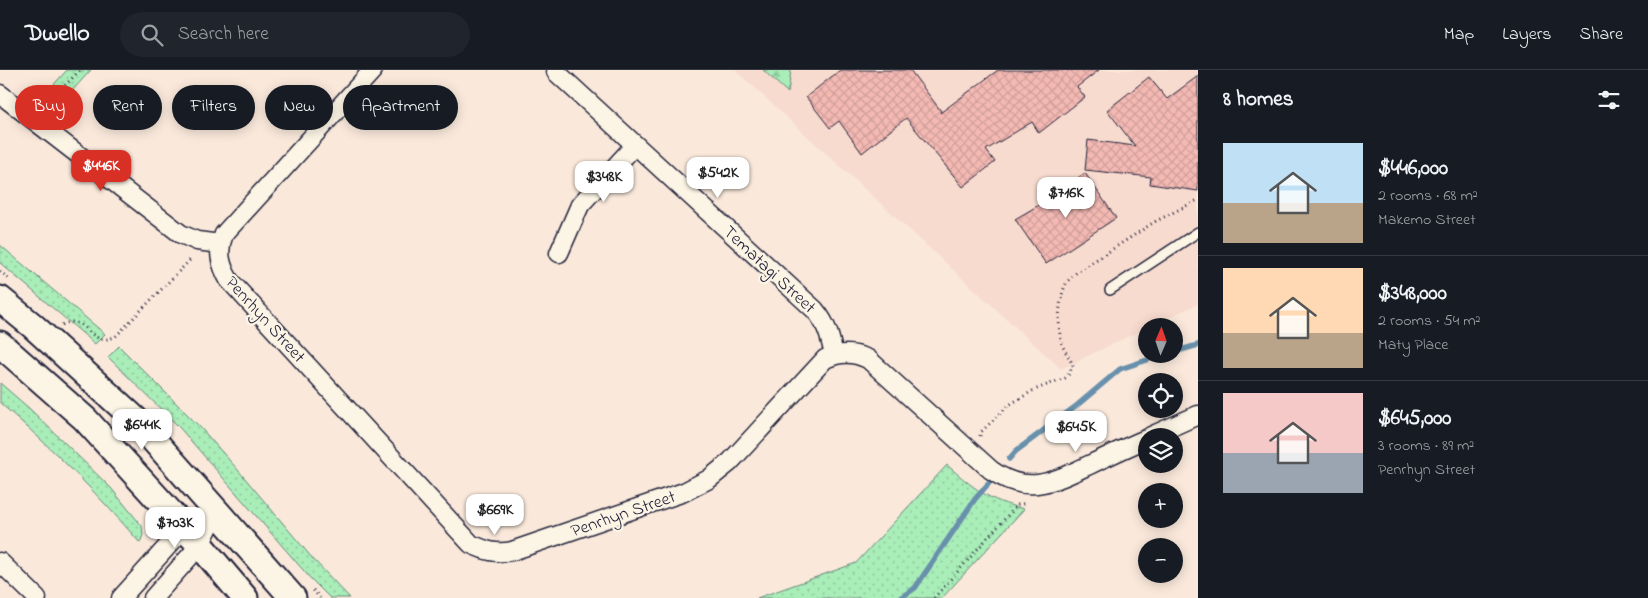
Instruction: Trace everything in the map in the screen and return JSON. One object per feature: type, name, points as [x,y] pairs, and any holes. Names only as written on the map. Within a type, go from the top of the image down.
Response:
[{"type":"main road","points":[[0,299],[34,326],[135,419],[293,598]]},
{"type":"main road","points":[[0,344],[85,419],[192,536],[245,598]]},
{"type":"street","points":[[48,130],[181,234],[197,241],[220,244],[224,234],[231,226],[374,70]]},
{"type":"street","name":"Tematagi Street","points":[[556,72],[815,310],[824,320],[829,331],[834,354]]},
{"type":"street","points":[[0,94],[15,105]]},
{"type":"street","points":[[559,253],[580,205],[634,144]]},
{"type":"street","name":"Penrhyn Street","points":[[220,244],[222,268],[229,280],[471,544],[485,551],[498,553],[512,551],[684,492],[709,479],[730,462],[825,359],[834,354]]},
{"type":"street","points":[[834,354],[852,354],[868,359],[991,470],[1004,479],[1016,483],[1038,484],[1056,480],[1138,443]]},
{"type":"street","points":[[1169,428],[1198,415]]},
{"type":"street","points":[[121,598],[192,536],[216,512]]},
{"type":"street","points":[[152,598],[192,536]]},
{"type":"street","points":[[0,562],[37,598]]},
{"type":"lane","points":[[1110,290],[1198,232]]},
{"type":"path","points":[[66,85],[80,70]]},
{"type":"path","points":[[980,436],[981,432],[1009,405],[1034,390],[1057,382],[1069,374],[1073,365],[1063,346],[1059,332],[1060,306],[1067,282],[1077,272],[1156,221],[1198,200]]},
{"type":"path","points":[[62,325],[74,322],[80,324],[96,337],[103,340],[115,337],[193,256],[197,241]]},
{"type":"path","points":[[934,598],[1016,505],[1033,502],[1038,484]]},
{"type":"shaded area","points":[[735,70],[1198,70],[1198,304],[1168,318],[1138,318],[1138,332],[1061,369]]},
{"type":"green space","points":[[67,70],[91,70],[77,85],[53,85]]},
{"type":"green space","points":[[763,70],[791,70],[788,93]]},
{"type":"green space","points":[[0,245],[105,334],[95,344],[0,263]]},
{"type":"green space","points":[[119,346],[199,426],[313,559],[350,598],[330,598],[310,578],[178,426],[108,357]]},
{"type":"green space","points":[[0,383],[30,409],[111,488],[142,526],[143,535],[140,543],[73,470],[0,403]]},
{"type":"green space","points":[[947,465],[982,493],[1000,502],[1024,509],[942,598],[757,598],[856,563]]},
{"type":"building","points":[[840,70],[910,70],[941,111],[940,113],[998,70],[1099,70],[1077,87],[1085,97],[1039,133],[1032,122],[986,150],[995,162],[963,187],[906,118],[862,153],[839,121],[830,128],[806,97]]},
{"type":"building","points":[[1198,76],[1198,191],[1150,184],[1151,177],[1085,170],[1088,140],[1135,146],[1107,110],[1149,77],[1167,99]]},
{"type":"building","points":[[1085,173],[1116,218],[1046,264],[1015,219],[1044,202]]},
{"type":"waterway","points":[[1183,349],[1198,345]]},
{"type":"waterway","points":[[1009,459],[1016,451],[1075,407],[1120,369],[1138,363]]},
{"type":"waterway","points":[[900,598],[915,588],[975,499],[989,483]]}]
